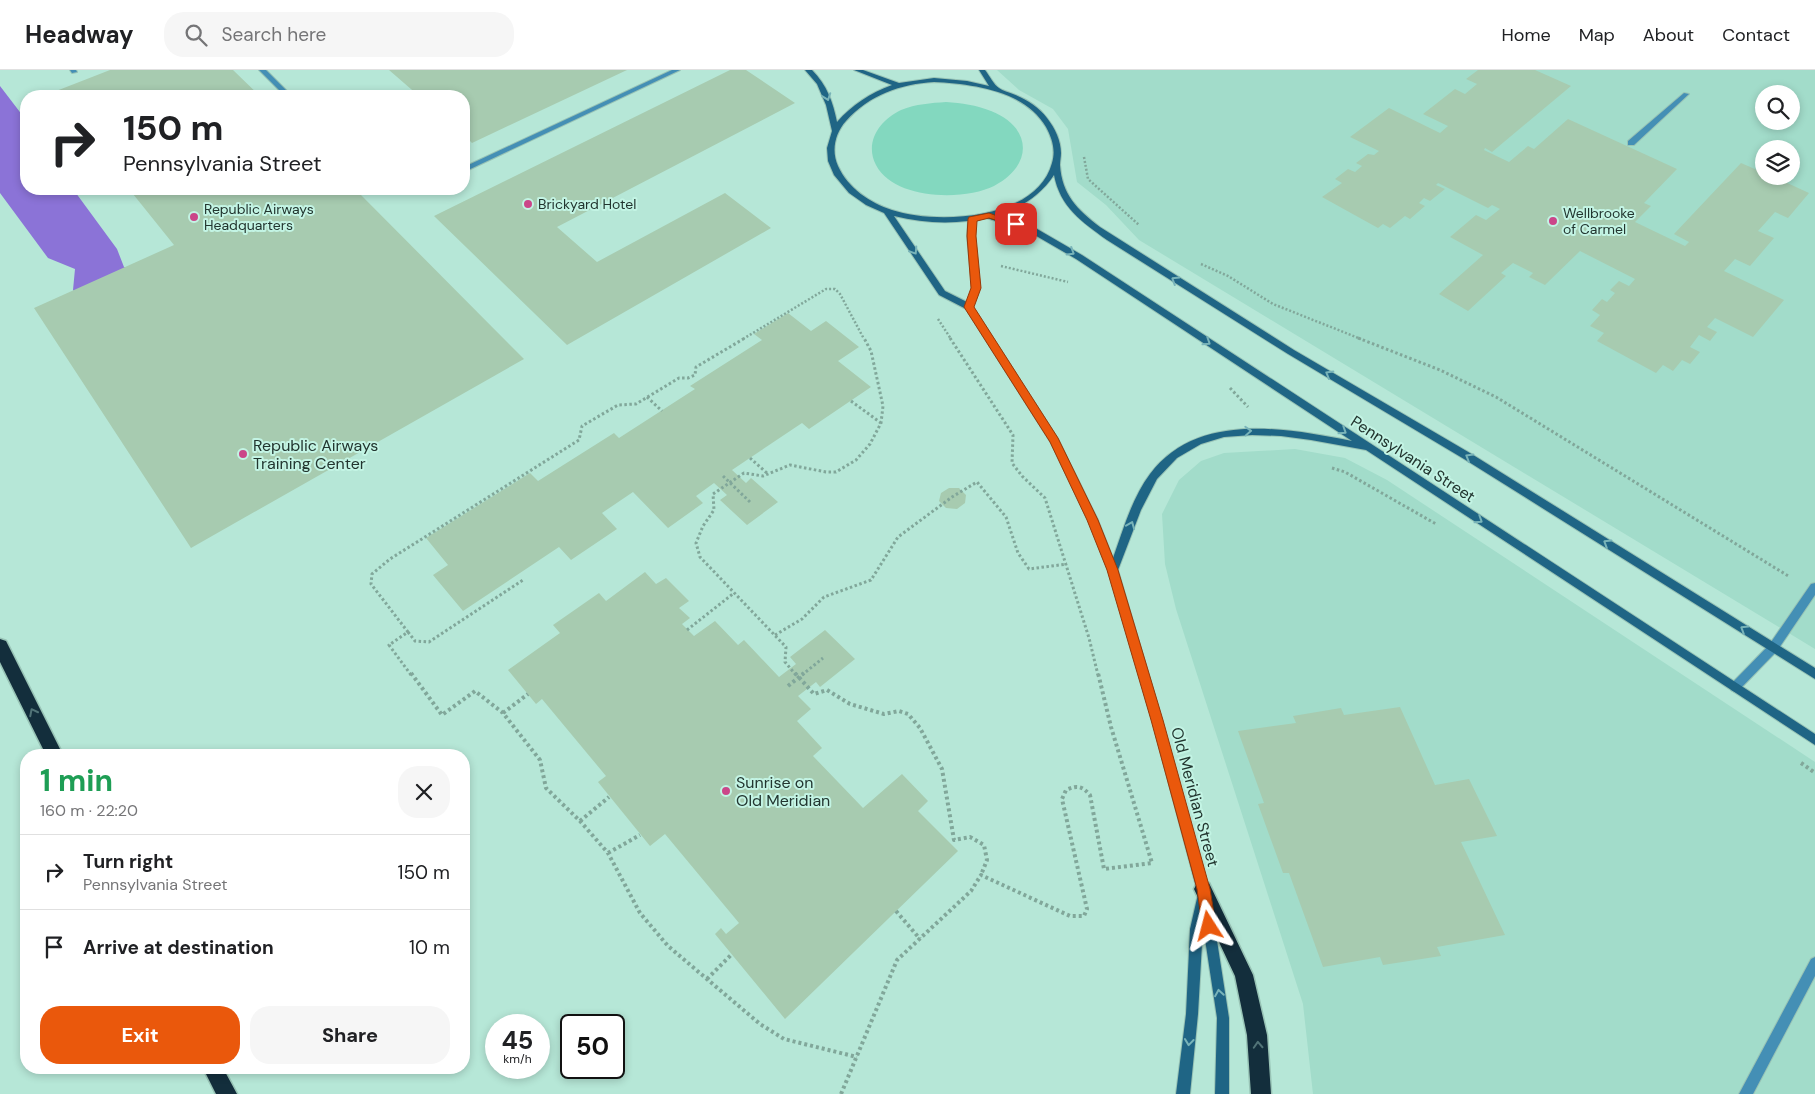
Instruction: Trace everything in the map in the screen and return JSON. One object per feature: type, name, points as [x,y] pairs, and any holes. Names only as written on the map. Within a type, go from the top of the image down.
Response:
[{"type":"highway","points":[[0,646],[52,749]]},
{"type":"highway","points":[[1204,889],[1244,975],[1258,1035],[1261,1094]]},
{"type":"highway","points":[[216,1074],[227,1094]]},
{"type":"main road","points":[[808,70],[821,83],[827,94],[835,130],[830,153],[838,175],[857,195],[887,211],[919,219],[936,220],[972,219],[989,216],[1022,202],[1034,194],[1048,180],[1056,164]]},
{"type":"main road","points":[[857,70],[898,85]]},
{"type":"main road","points":[[982,70],[995,89]]},
{"type":"main road","points":[[915,82],[922,71]]},
{"type":"main road","name":"Pennsylvania Street","points":[[835,130],[845,116],[859,104],[876,94],[898,85],[915,82],[950,80],[995,89],[1030,106],[1052,130],[1057,143],[1056,164],[1062,193],[1087,220],[1110,238],[1291,352],[1467,456],[1815,674]]},
{"type":"main road","name":"Old Meridian Street","points":[[887,211],[942,293],[969,307],[1055,441],[1093,520],[1113,570],[1204,889],[1223,1018],[1222,1094]]},
{"type":"main road","name":"Pennsylvania Street","points":[[989,216],[1029,228],[1051,240],[1815,740]]},
{"type":"main road","points":[[969,307],[976,288],[971,236],[972,219]]},
{"type":"main road","points":[[1113,570],[1144,495],[1154,476],[1182,449],[1201,440],[1230,434],[1269,431],[1369,448]]},
{"type":"main road","name":"Old Meridian Street","points":[[1184,1094],[1192,1014],[1196,929],[1204,889]]},
{"type":"lane","points":[[262,70],[283,90]]},
{"type":"lane","points":[[470,167],[677,70]]},
{"type":"lane","points":[[1631,143],[1686,94]]},
{"type":"lane","points":[[1735,687],[1773,648],[1814,589]]},
{"type":"lane","points":[[1746,1094],[1815,963]]},
{"type":"path","points":[[1083,154],[1088,180],[1140,225]]},
{"type":"path","points":[[1194,261],[1228,276],[1273,304],[1440,370],[1496,397],[1814,589]]},
{"type":"path","points":[[1001,266],[1045,274],[1075,284]]},
{"type":"path","points":[[523,580],[429,642],[415,641],[370,584],[372,574],[390,559],[579,440],[582,426],[618,405],[636,404],[679,378],[688,378],[695,375],[696,367],[826,289],[835,289],[840,294],[871,351],[883,406],[882,423],[870,444],[856,460],[836,472],[826,472],[790,465],[763,476],[744,473],[714,494],[714,510],[703,526],[696,543],[700,557],[786,647],[785,662],[814,694],[827,690],[850,704],[884,714],[899,711],[908,714],[920,728],[942,769],[954,840],[970,837],[984,846],[986,860],[981,875],[971,891],[897,960],[841,1094]]},
{"type":"path","points":[[937,317],[1013,435],[1012,463],[1022,476],[1045,498],[1089,638],[1111,727],[1152,863],[1104,869],[1090,795],[1084,788],[1075,786],[1066,790],[1062,800],[1087,909],[1084,916],[1070,916],[981,875]]},
{"type":"path","points":[[647,397],[662,410]]},
{"type":"path","points":[[851,401],[882,423]]},
{"type":"path","points":[[750,458],[768,474]]},
{"type":"path","points":[[1327,466],[1345,472],[1439,526]]},
{"type":"path","points":[[723,476],[750,502]]},
{"type":"path","points":[[774,635],[802,619],[824,597],[871,580],[898,537],[952,497],[977,482],[997,504],[1008,522],[1019,560],[1029,569],[1067,564]]},
{"type":"path","points":[[687,630],[734,593]]},
{"type":"path","points":[[408,632],[389,644],[442,715],[475,692],[503,712],[540,760],[546,788],[580,821],[608,853],[640,913],[668,946],[760,1024],[784,1038],[857,1057]]},
{"type":"path","points":[[788,686],[823,658]]},
{"type":"path","points":[[503,712],[528,694]]},
{"type":"path","points":[[580,821],[609,796]]},
{"type":"path","points":[[608,853],[640,835]]},
{"type":"path","points":[[896,911],[920,939]]},
{"type":"path","points":[[708,979],[732,954]]},
{"type":"shaded area","points":[[997,70],[1815,70],[1815,649],[1139,240],[1106,205],[1077,182],[1068,129],[1053,109],[1019,90]]},
{"type":"shaded area","points":[[0,86],[20,112],[20,195],[77,195],[117,249],[124,267],[148,280],[129,357],[73,290],[75,269],[48,258],[0,193]]},
{"type":"shaded area","points":[[946,102],[969,105],[991,111],[1005,118],[1021,136],[1023,147],[1016,168],[994,186],[965,194],[948,195],[913,191],[885,177],[876,165],[872,148],[873,140],[881,126],[893,114],[918,105]]},
{"type":"shaded area","points":[[1295,449],[1345,458],[1387,480],[1815,762],[1815,1094],[1313,1094],[1303,1004],[1176,609],[1165,564],[1162,514],[1179,480],[1201,461],[1224,453]]},
{"type":"building","points":[[110,70],[233,70],[254,90],[59,90]]},
{"type":"building","points":[[389,70],[627,70],[472,143],[470,141],[470,90],[412,90]]},
{"type":"building","name":"Brickyard Hotel","points":[[730,70],[746,70],[795,103],[557,227],[597,262],[725,193],[771,228],[567,345],[434,216]]},
{"type":"building","name":"Wellbrooke of Carmel","points":[[1478,70],[1535,70],[1571,86],[1492,152],[1485,148],[1484,150],[1509,162],[1528,146],[1534,149],[1568,119],[1677,169],[1644,203],[1651,206],[1635,222],[1685,246],[1689,242],[1674,234],[1741,163],[1755,169],[1755,185],[1792,185],[1809,193],[1788,218],[1775,212],[1758,231],[1774,238],[1750,266],[1735,259],[1724,271],[1784,300],[1753,337],[1715,318],[1707,327],[1717,332],[1710,341],[1699,335],[1690,347],[1700,352],[1690,364],[1682,360],[1673,371],[1663,365],[1656,373],[1597,341],[1604,333],[1590,326],[1600,315],[1592,310],[1602,299],[1607,302],[1615,293],[1610,290],[1619,281],[1629,286],[1635,279],[1580,251],[1545,285],[1529,277],[1533,273],[1513,263],[1501,273],[1506,276],[1468,311],[1439,294],[1483,255],[1450,237],[1476,215],[1486,220],[1500,209],[1492,205],[1488,208],[1438,183],[1436,185],[1445,189],[1430,201],[1424,198],[1419,203],[1425,206],[1410,219],[1405,216],[1390,228],[1383,224],[1378,228],[1322,197],[1342,183],[1335,179],[1348,169],[1355,172],[1362,166],[1356,163],[1368,154],[1374,155],[1379,151],[1350,137],[1389,108],[1440,133],[1448,126],[1423,114],[1455,89],[1465,94],[1477,84],[1466,79]]},
{"type":"building","name":"Republic Airways Training Center","points":[[134,195],[361,195],[524,359],[191,548],[34,308],[174,245]]},
{"type":"building","points":[[788,313],[811,331],[826,321],[859,347],[838,361],[871,387],[809,429],[802,423],[732,470],[746,483],[751,478],[778,502],[747,525],[720,500],[727,495],[714,483],[696,496],[703,503],[668,528],[633,492],[602,513],[617,529],[571,560],[559,547],[463,611],[433,575],[448,565],[426,538],[530,473],[538,481],[614,433],[619,438],[695,389],[690,386],[762,340],[754,334]]},
{"type":"building","points":[[949,488],[959,488],[966,495],[965,503],[957,509],[946,508],[939,501],[941,493]]},
{"type":"building","name":"Sunrise on Old Meridian","points":[[645,572],[656,584],[666,578],[689,601],[679,608],[690,618],[682,624],[694,636],[715,621],[738,645],[744,640],[779,677],[796,664],[790,657],[825,630],[855,659],[820,687],[816,682],[798,696],[811,709],[797,721],[822,748],[813,756],[863,808],[902,774],[928,801],[918,811],[958,851],[785,1019],[715,934],[721,928],[726,934],[739,923],[665,834],[650,846],[598,782],[606,776],[542,699],[536,704],[508,670],[560,633],[553,625],[599,593],[606,601]]},
{"type":"building","points":[[1400,707],[1435,785],[1469,779],[1497,836],[1461,842],[1505,935],[1437,947],[1441,956],[1383,965],[1380,957],[1323,967],[1289,873],[1283,873],[1258,804],[1264,803],[1238,731],[1296,723],[1293,716],[1341,708],[1344,715]]},
{"type":"place","name":"Brickyard Hotel","points":[[528,204]]},
{"type":"place","name":"Republic Airways Headquarters","points":[[194,217]]},
{"type":"place","name":"Wellbrooke of Carmel","points":[[1553,221]]},
{"type":"place","name":"Republic Airways Training Center","points":[[243,454]]},
{"type":"place","name":"Sunrise on Old Meridian","points":[[726,791]]},
{"type":"route","points":[[1016,224],[989,216],[972,219],[971,236],[976,288],[969,307],[1055,441],[1093,520],[1113,570],[1204,889],[1209,926]]}]
